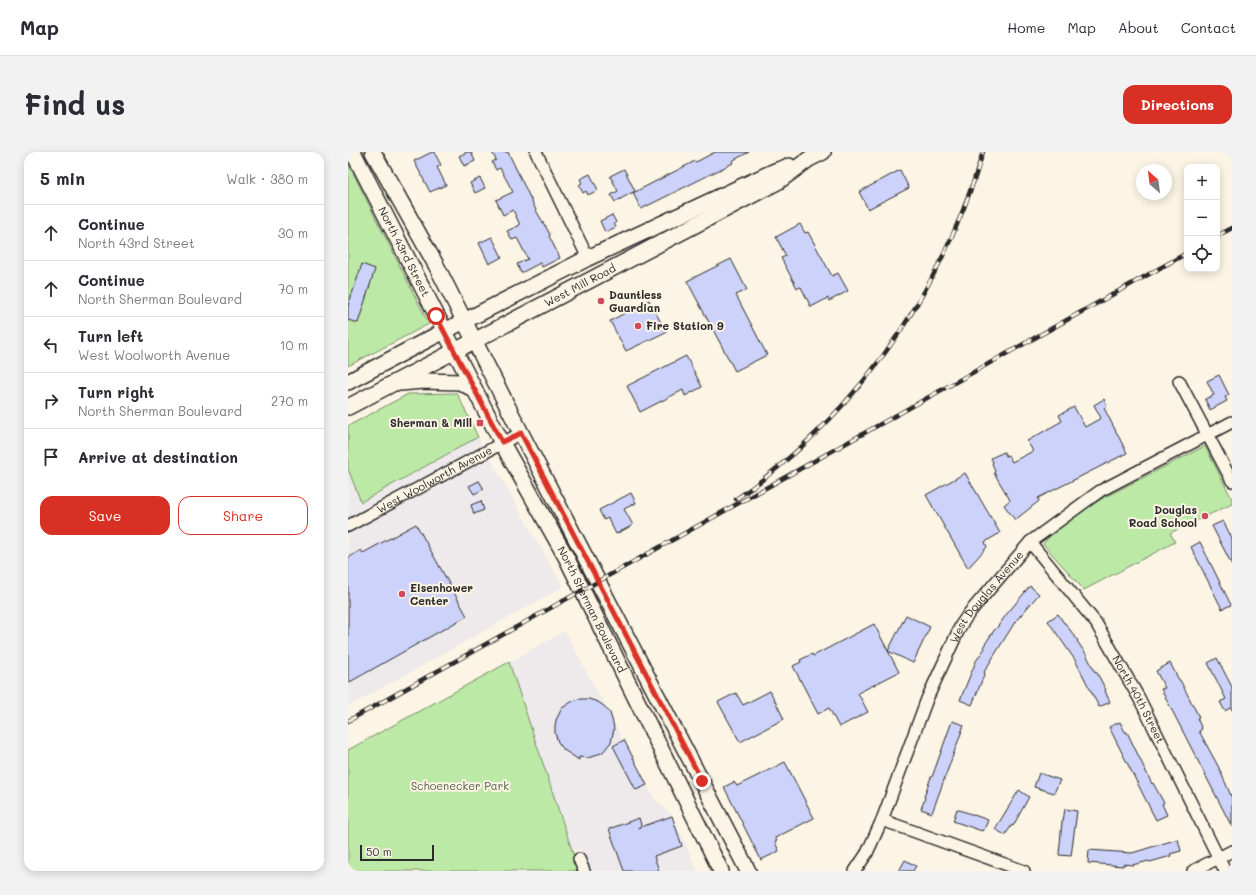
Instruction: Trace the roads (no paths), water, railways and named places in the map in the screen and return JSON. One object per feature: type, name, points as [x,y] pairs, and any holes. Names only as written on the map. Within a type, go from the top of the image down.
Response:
[{"type":"main road","name":"North 43rd Street","points":[[353,152],[454,351]]},
{"type":"main road","name":"North 43rd Street","points":[[373,152],[432,259],[474,340]]},
{"type":"main road","name":"West Mill Road","points":[[348,382],[444,331],[588,258],[775,171],[809,159],[823,152]]},
{"type":"main road","name":"West Mill Road","points":[[348,407],[779,181],[809,159]]},
{"type":"main road","name":"North Sherman Boulevard","points":[[474,340],[748,871]]},
{"type":"main road","name":"North Sherman Boulevard","points":[[454,351],[566,558],[721,871]]},
{"type":"main road","points":[[393,383],[423,381],[460,382],[475,390]]},
{"type":"street","points":[[536,152],[588,258]]},
{"type":"street","points":[[1179,381],[1232,481]]},
{"type":"street","name":"West Douglas Avenue","points":[[855,871],[867,853],[882,820],[927,699],[961,625],[970,612],[1030,542],[1100,491],[1232,422]]},
{"type":"street","name":"West Woolworth Avenue","points":[[348,526],[521,433]]},
{"type":"street","name":"North 40th Street","points":[[1030,542],[1096,623],[1139,698],[1225,871]]},
{"type":"street","points":[[882,820],[1023,871]]},
{"type":"street","points":[[1193,871],[1232,851]]},
{"type":"street","points":[[579,859],[584,871]]},
{"type":"railway","points":[[736,499],[783,463],[830,419],[860,385],[887,350],[911,314],[933,275],[952,236],[969,194],[983,152]]},
{"type":"railway","points":[[1220,234],[1232,228]]},
{"type":"railway","points":[[348,721],[1184,255]]},
{"type":"place","name":"Dauntless Guardian","points":[[601,301]]},
{"type":"place","name":"Fire Station 9","points":[[638,326]]},
{"type":"place","name":"Sherman & Mill","points":[[480,423]]},
{"type":"place","name":"Douglas Road School","points":[[1205,516]]},
{"type":"place","name":"Eisenhower Center","points":[[402,594]]},
{"type":"park label","name":"Schoenecker Park","points":[[460,786]]}]
